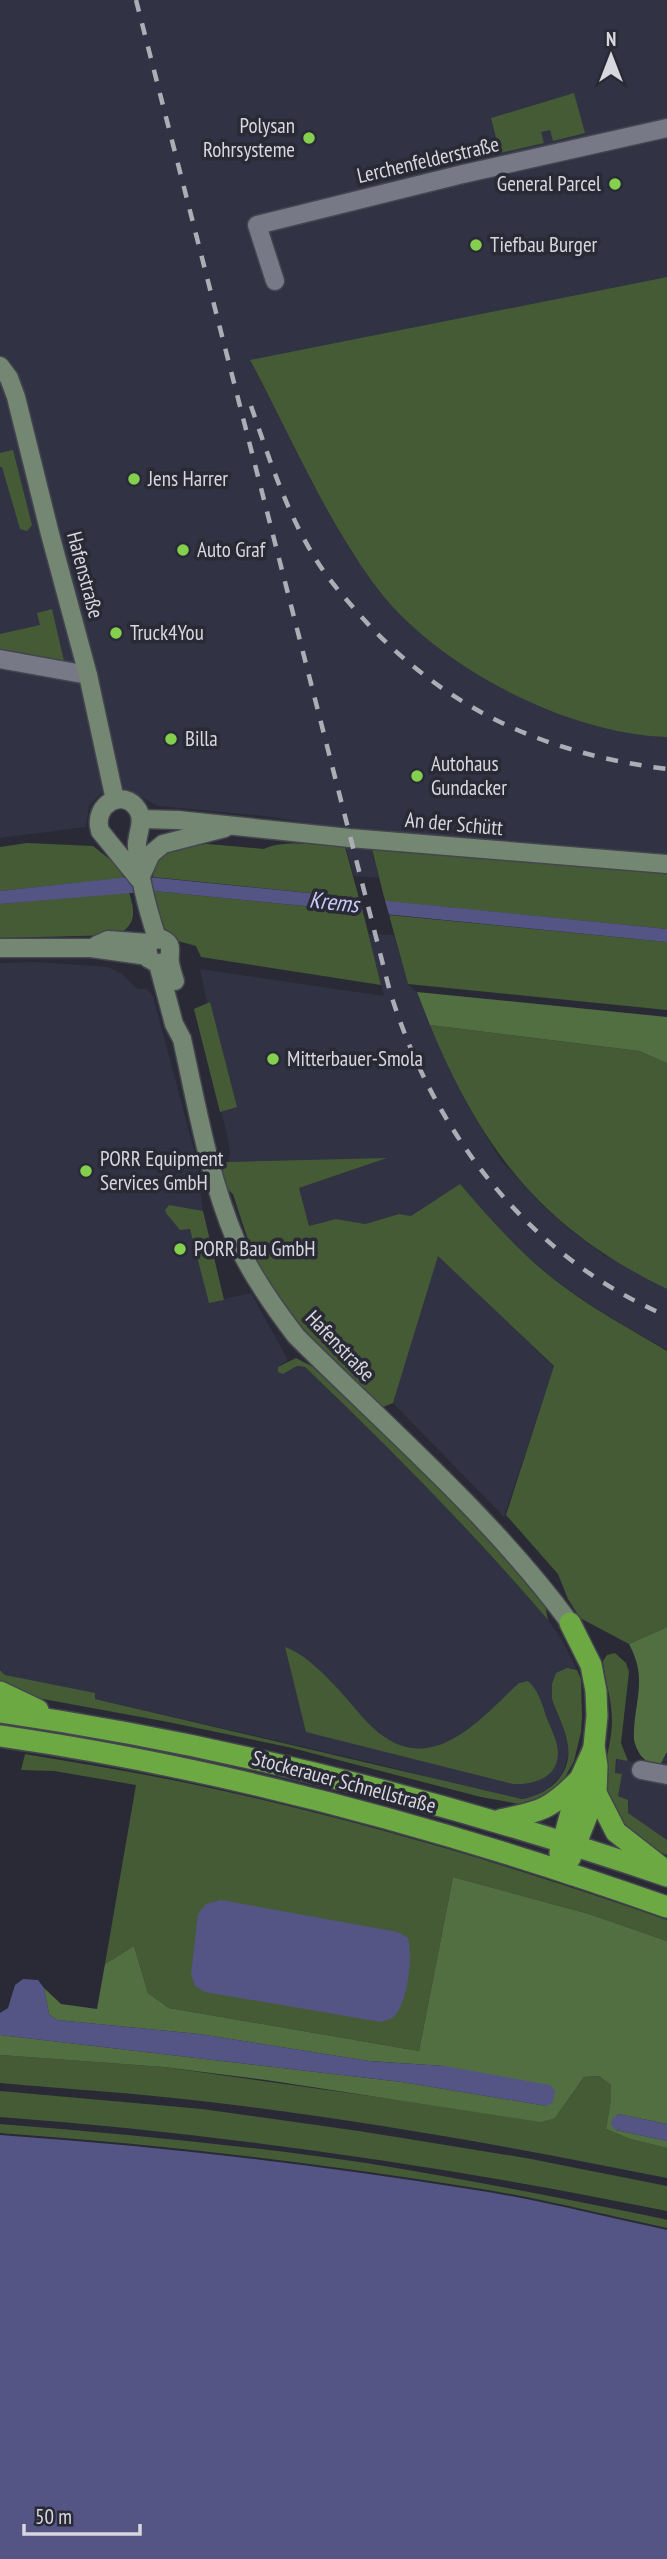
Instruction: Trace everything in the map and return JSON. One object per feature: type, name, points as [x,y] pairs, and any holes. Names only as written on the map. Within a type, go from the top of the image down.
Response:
[{"type":"highway","points":[[560,1870],[588,1786],[597,1716],[591,1665],[570,1623]]},
{"type":"highway","points":[[0,1692],[59,1720]]},
{"type":"highway","name":"Stockerauer Schnellstraße","points":[[0,1712],[59,1720],[221,1750],[338,1778],[497,1821],[667,1873]]},
{"type":"highway","name":"Stockerauer Schnellstraße","points":[[0,1736],[114,1754],[258,1784],[446,1835],[667,1907]]},
{"type":"highway","points":[[497,1821],[537,1812],[588,1786]]},
{"type":"highway","points":[[588,1786],[616,1832],[667,1873]]},
{"type":"street","name":"Lerchenfelderstraße","points":[[275,281],[257,225],[463,174],[667,128]]},
{"type":"street","name":"Hafenstraße","points":[[0,366],[9,378],[16,397],[88,675],[115,800],[107,803],[98,817],[100,831],[139,879]]},
{"type":"street","points":[[0,659],[88,675]]},
{"type":"street","points":[[111,843],[128,841],[138,834],[138,810],[124,800],[115,800]]},
{"type":"street","name":"An der Schütt","points":[[139,879],[157,847],[169,841],[238,825]]},
{"type":"street","name":"An der Schütt","points":[[138,834],[238,825],[350,838],[667,864]]},
{"type":"street","name":"Hafenstraße","points":[[138,834],[139,879],[174,1024],[182,1039],[222,1205],[251,1270],[273,1306],[296,1336],[508,1546],[570,1623]]},
{"type":"street","points":[[0,948],[90,948],[107,940],[156,948]]},
{"type":"street","points":[[641,1770],[667,1775]]},
{"type":"shaded area","points":[[0,0],[667,0],[667,277],[250,361],[352,552],[407,619],[440,649],[485,679],[576,720],[619,731],[667,737],[667,855],[367,832],[379,878],[354,876],[346,849],[333,827],[264,816],[158,806],[127,789],[111,789],[99,795],[89,806],[86,827],[0,838]]},
{"type":"shaded area","points":[[368,934],[394,935],[408,984],[417,992],[464,1099],[500,1159],[542,1205],[568,1228],[604,1255],[667,1289],[667,1350],[604,1314],[556,1281],[514,1245],[460,1185],[411,1216],[399,1214],[365,1224],[336,1219],[309,1226],[299,1188],[384,1159],[228,1162],[230,1152],[227,1134],[194,1009],[207,1003],[200,969],[384,996]]},
{"type":"shaded area","points":[[38,962],[108,967],[122,974],[138,989],[147,989],[153,996],[197,1161],[203,1211],[224,1299],[251,1293],[288,1360],[278,1367],[283,1374],[297,1366],[305,1367],[386,1444],[495,1558],[562,1640],[577,1670],[573,1668],[552,1699],[568,1742],[569,1753],[562,1774],[546,1791],[530,1798],[510,1798],[378,1764],[95,1699],[5,1675],[0,1669],[0,963]]},
{"type":"shaded area","points":[[438,1255],[554,1367],[504,1517],[393,1403]]},
{"type":"shaded area","points":[[667,1752],[667,1840],[627,1813],[629,1803],[618,1796],[615,1773],[617,1759],[654,1765],[666,1756]]},
{"type":"green space","points":[[574,93],[585,133],[553,141],[550,130],[541,132],[544,143],[500,153],[491,118]]},
{"type":"green space","points":[[667,277],[667,737],[628,733],[545,709],[466,667],[430,642],[399,614],[374,584],[339,531],[250,360]]},
{"type":"green space","points":[[13,450],[32,525],[27,531],[20,529],[0,467],[0,453]]},
{"type":"green space","points":[[52,609],[64,661],[0,649],[0,634],[40,625],[37,613]]},
{"type":"green space","points":[[27,843],[93,846],[117,865],[124,878],[0,891],[0,847]]},
{"type":"green space","points":[[291,843],[345,847],[359,898],[153,877],[159,859],[165,854],[180,847],[208,844],[264,849]]},
{"type":"green space","points":[[372,849],[667,873],[667,929],[385,901]]},
{"type":"green space","points":[[154,891],[363,912],[381,985],[201,957],[196,946],[174,940],[163,931]]},
{"type":"green space","points":[[129,892],[133,917],[124,931],[117,935],[0,938],[0,904]]},
{"type":"green space","points":[[389,915],[667,942],[667,1010],[408,984]]},
{"type":"green space","points":[[417,992],[667,1017],[667,1063],[639,1051],[430,1025]]},
{"type":"green space","points":[[210,1002],[237,1107],[220,1112],[194,1009]]},
{"type":"green space","points":[[430,1025],[639,1051],[667,1063],[667,1289],[623,1266],[585,1240],[551,1212],[522,1182],[495,1148],[472,1111]]},
{"type":"green space","points":[[387,1158],[299,1188],[309,1226],[336,1219],[365,1224],[399,1214],[411,1216],[460,1184],[494,1223],[556,1281],[667,1351],[667,1627],[629,1644],[580,1618],[568,1599],[558,1574],[506,1515],[554,1366],[438,1256],[393,1403],[383,1407],[315,1341],[271,1286],[251,1248],[220,1164]]},
{"type":"green space","points":[[169,1205],[203,1211],[224,1300],[209,1303],[190,1229],[180,1230],[166,1213]]},
{"type":"green space","points":[[296,1358],[317,1369],[501,1551],[545,1605],[548,1620],[430,1490],[305,1367],[297,1366],[283,1374],[278,1372],[278,1367]]},
{"type":"green space","points":[[667,1627],[667,1752],[661,1763],[654,1765],[641,1755],[634,1740],[639,1681],[635,1657],[629,1644]]},
{"type":"green space","points":[[285,1647],[300,1654],[321,1671],[379,1733],[399,1745],[419,1749],[456,1737],[519,1683],[528,1681],[539,1697],[558,1748],[554,1769],[536,1781],[513,1784],[306,1732]]},
{"type":"green space","points":[[615,1653],[626,1663],[629,1672],[621,1743],[628,1761],[616,1759],[615,1773],[622,1774],[618,1796],[628,1800],[628,1813],[667,1840],[667,1855],[630,1833],[620,1823],[608,1799],[605,1769],[612,1721],[603,1661],[607,1655]]},
{"type":"green space","points":[[567,1668],[577,1670],[581,1679],[581,1732],[574,1761],[557,1792],[525,1805],[481,1797],[288,1747],[32,1697],[0,1682],[0,1670],[5,1675],[95,1693],[95,1699],[522,1799],[549,1788],[566,1766],[568,1746],[552,1699],[552,1684],[556,1673]]},
{"type":"green space","points":[[25,1754],[248,1796],[429,1844],[549,1880],[667,1920],[667,1941],[589,1914],[453,1877],[419,2051],[169,2008],[148,1993],[134,1946],[105,1964],[136,1785],[54,1771],[21,1770]]},
{"type":"green space","points":[[453,1877],[589,1914],[667,1941],[667,2124],[618,2114],[616,2130],[667,2141],[667,2148],[630,2139],[606,2129],[611,2085],[599,2076],[584,2077],[555,2118],[541,2122],[164,2067],[0,2055],[0,2035],[402,2082],[547,2106],[444,2066],[369,2061],[199,2034],[57,2020],[49,2014],[44,1988],[61,2004],[97,2009],[105,1964],[134,1946],[148,1993],[169,2008],[419,2051]]},
{"type":"green space","points":[[0,2055],[164,2067],[449,2107],[555,2118],[584,2077],[599,2076],[611,2085],[606,2129],[630,2139],[667,2148],[667,2178],[318,2116],[176,2098],[0,2083]]},
{"type":"green space","points":[[0,2091],[202,2109],[526,2158],[667,2186],[667,2211],[418,2166],[252,2142],[0,2117]]},
{"type":"green space","points":[[0,2124],[183,2140],[366,2163],[664,2219],[667,2220],[667,2228],[469,2187],[235,2155],[0,2133]]},
{"type":"water","name":"Krems","points":[[138,876],[667,929],[667,942],[154,891],[0,904],[0,891]]},
{"type":"water","points":[[221,1900],[398,1932],[408,1938],[408,1980],[397,2012],[381,2022],[205,1992],[195,1986],[191,1975],[198,1914],[206,1904]]},
{"type":"water","points":[[23,1979],[38,1980],[44,1988],[49,2014],[57,2020],[199,2034],[369,2061],[444,2066],[550,2085],[555,2091],[553,2102],[547,2106],[402,2082],[0,2035],[0,2013],[8,2008],[15,1985]]},
{"type":"water","points":[[618,2114],[667,2124],[667,2141],[616,2130],[611,2125],[612,2119]]},
{"type":"water","points":[[0,2135],[177,2150],[352,2172],[519,2198],[667,2230],[667,2559],[0,2559]]},
{"type":"pier","points":[[358,894],[384,897],[390,918],[364,916]]},
{"type":"railway","points":[[136,0],[389,988],[408,1041],[431,1091],[459,1139],[492,1184],[529,1224],[571,1260],[617,1291],[667,1316]]},
{"type":"railway","points":[[251,406],[287,503],[315,558],[333,584],[368,624],[400,655],[433,682],[504,724],[542,740],[582,752],[667,769]]},
{"type":"place","name":"Polysan Rohrsysteme","points":[[309,138]]},
{"type":"place","name":"General Parcel","points":[[615,184]]},
{"type":"place","name":"Tiefbau Burger","points":[[476,245]]},
{"type":"place","name":"Jens Harrer","points":[[134,479]]},
{"type":"place","name":"Auto Graf","points":[[183,550]]},
{"type":"place","name":"Truck4You","points":[[116,633]]},
{"type":"place","name":"Billa","points":[[171,739]]},
{"type":"place","name":"Autohaus Gundacker","points":[[417,776]]},
{"type":"place","name":"Mitterbauer-Smola","points":[[273,1059]]},
{"type":"place","name":"PORR Equipment Services GmbH","points":[[86,1171]]},
{"type":"place","name":"PORR Bau GmbH","points":[[180,1249]]}]
